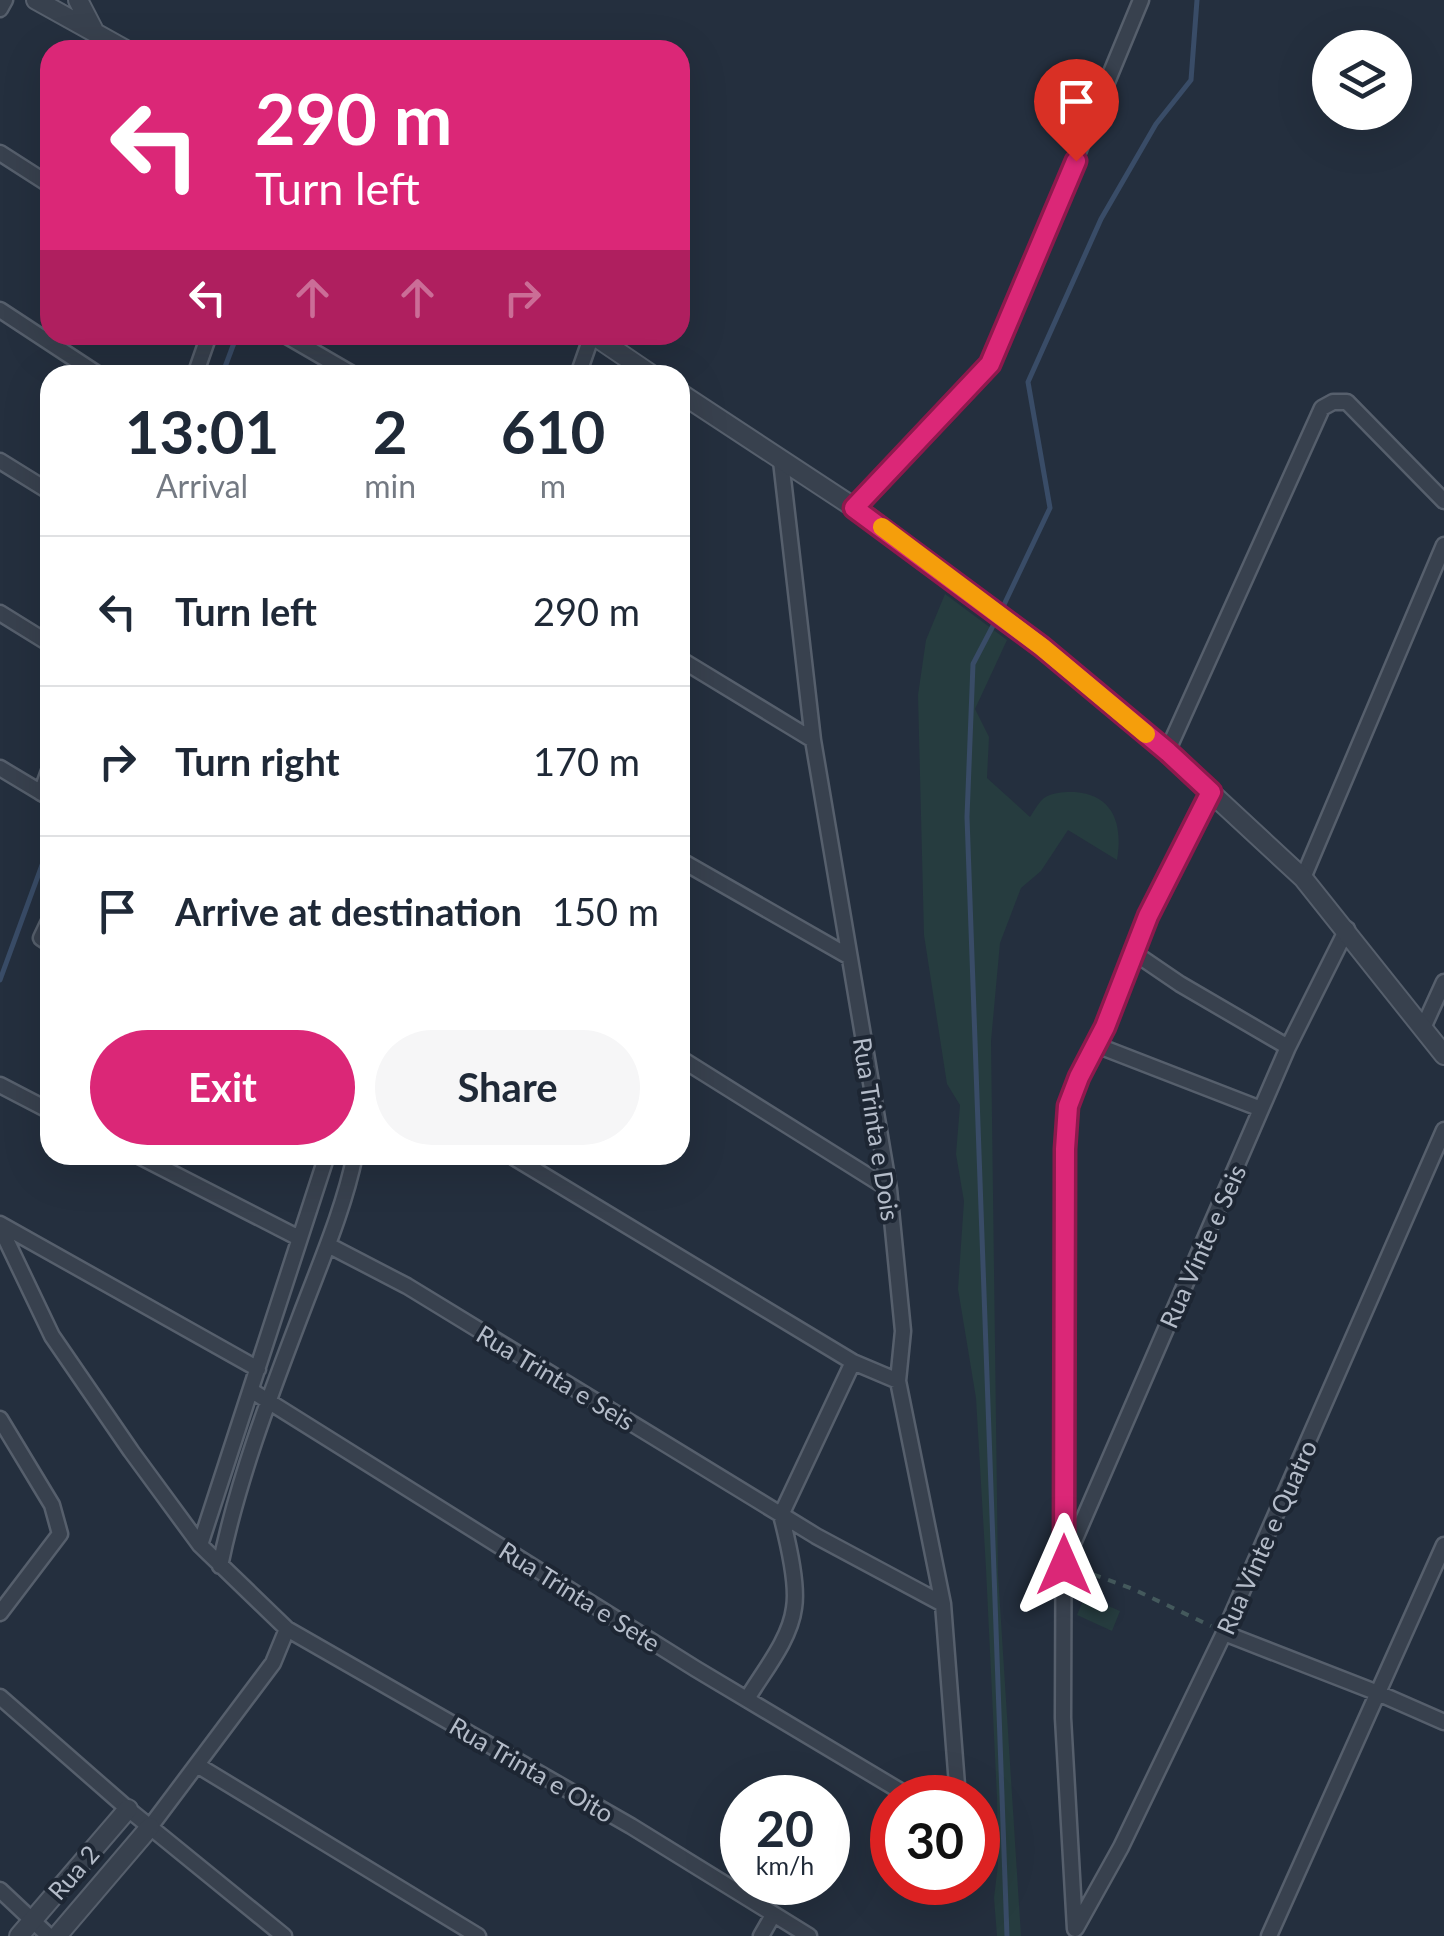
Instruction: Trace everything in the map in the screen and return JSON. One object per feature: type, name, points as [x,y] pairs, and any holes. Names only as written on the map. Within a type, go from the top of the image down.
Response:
[{"type":"street","points":[[0,10],[5,0]]},
{"type":"street","points":[[36,0],[110,40]]},
{"type":"street","points":[[78,0],[93,30]]},
{"type":"street","points":[[854,508],[990,364],[1141,0]]},
{"type":"street","points":[[0,152],[40,178]]},
{"type":"street","points":[[0,310],[40,336]]},
{"type":"street","points":[[53,345],[84,365]]},
{"type":"street","points":[[303,345],[337,365]]},
{"type":"street","points":[[607,345],[637,365]]},
{"type":"street","points":[[690,401],[854,508],[1009,623],[1168,752],[1303,878],[1444,1055]]},
{"type":"street","points":[[1168,752],[1322,408],[1333,402],[1347,402],[1444,501]]},
{"type":"street","points":[[0,460],[40,486]]},
{"type":"street","name":"Rua Trinta e Dois","points":[[782,461],[814,740],[890,1188],[902,1331],[898,1381],[944,1604],[956,1775]]},
{"type":"street","points":[[1303,878],[1444,545]]},
{"type":"street","points":[[0,614],[40,638]]},
{"type":"street","points":[[690,665],[814,740]]},
{"type":"street","points":[[0,768],[40,791]]},
{"type":"street","points":[[1075,1932],[1064,1718],[1068,1106],[1133,952],[1211,792]]},
{"type":"street","points":[[690,866],[848,956]]},
{"type":"street","name":"Rua Vinte e Seis","points":[[1064,1565],[1288,1047],[1347,930]]},
{"type":"street","points":[[1133,952],[1288,1047]]},
{"type":"street","points":[[1423,1028],[1444,982]]},
{"type":"street","points":[[1096,1045],[1261,1110]]},
{"type":"street","points":[[690,1064],[890,1188]]},
{"type":"street","points":[[0,1086],[40,1106]]},
{"type":"street","name":"Rua Vinte e Quatro","points":[[1075,1932],[1122,1847],[1224,1633],[1444,1130]]},
{"type":"street","points":[[156,1165],[299,1238]]},
{"type":"street","points":[[200,1546],[324,1165]]},
{"type":"street","points":[[220,1566],[268,1400],[328,1245],[352,1165]]},
{"type":"street","points":[[527,1165],[854,1362],[898,1381]]},
{"type":"street","points":[[0,1225],[258,1369]]},
{"type":"street","name":"Rua Trinta e Oito","points":[[0,1225],[52,1336],[200,1546],[287,1629],[632,1826],[809,1936]]},
{"type":"street","name":"Rua Trinta e Seis","points":[[328,1245],[407,1286],[781,1515],[944,1604]]},
{"type":"street","points":[[747,1699],[780,1646],[794,1608],[789,1543],[781,1515],[854,1362]]},
{"type":"street","name":"Rua Trinta e Sete","points":[[252,1390],[874,1775]]},
{"type":"street","points":[[0,1420],[52,1504],[60,1534],[0,1613]]},
{"type":"street","points":[[1269,1936],[1444,1546]]},
{"type":"street","points":[[150,1827],[273,1663],[287,1629]]},
{"type":"street","points":[[1224,1633],[1378,1692],[1444,1722]]},
{"type":"street","points":[[0,1696],[128,1809],[284,1936]]},
{"type":"street","points":[[197,1765],[478,1936]]},
{"type":"street","name":"Rua 2","points":[[19,1936],[128,1809]]},
{"type":"street","name":"Rua 2","points":[[57,1936],[150,1827]]},
{"type":"street","points":[[0,1890],[49,1936]]},
{"type":"street","points":[[761,1936],[773,1915]]},
{"type":"path","points":[[1064,1565],[1133,1589],[1224,1633]]},
{"type":"green space","points":[[945,594],[1007,640],[975,709],[989,737],[987,778],[1030,817],[1042,800],[1051,795],[1071,792],[1099,799],[1113,814],[1119,847],[1117,860],[1068,830],[1041,871],[1021,888],[1000,943],[991,1041],[998,1574],[1021,1936],[997,1936],[995,1905],[1000,1905],[1000,1775],[996,1775],[976,1398],[958,1289],[964,1201],[956,1154],[960,1105],[947,1084],[924,935],[918,695],[926,640]]},
{"type":"green space","points":[[1085,1596],[1120,1611],[1112,1631],[1077,1615]]},
{"type":"waterway","points":[[1001,611],[1050,508],[1028,382],[1101,219],[1156,124],[1191,80],[1197,0]]},
{"type":"waterway","points":[[226,365],[233,345]]},
{"type":"waterway","points":[[996,620],[973,664],[967,817],[1007,1936]]},
{"type":"waterway","points":[[0,980],[40,870]]},
{"type":"slow traffic","points":[[882,527],[1042,647],[1146,734]]},
{"type":"route","points":[[1064,1565],[1068,1106],[1105,1027],[1148,916],[1211,792],[1042,647],[854,508],[990,364],[1076,161]]}]
